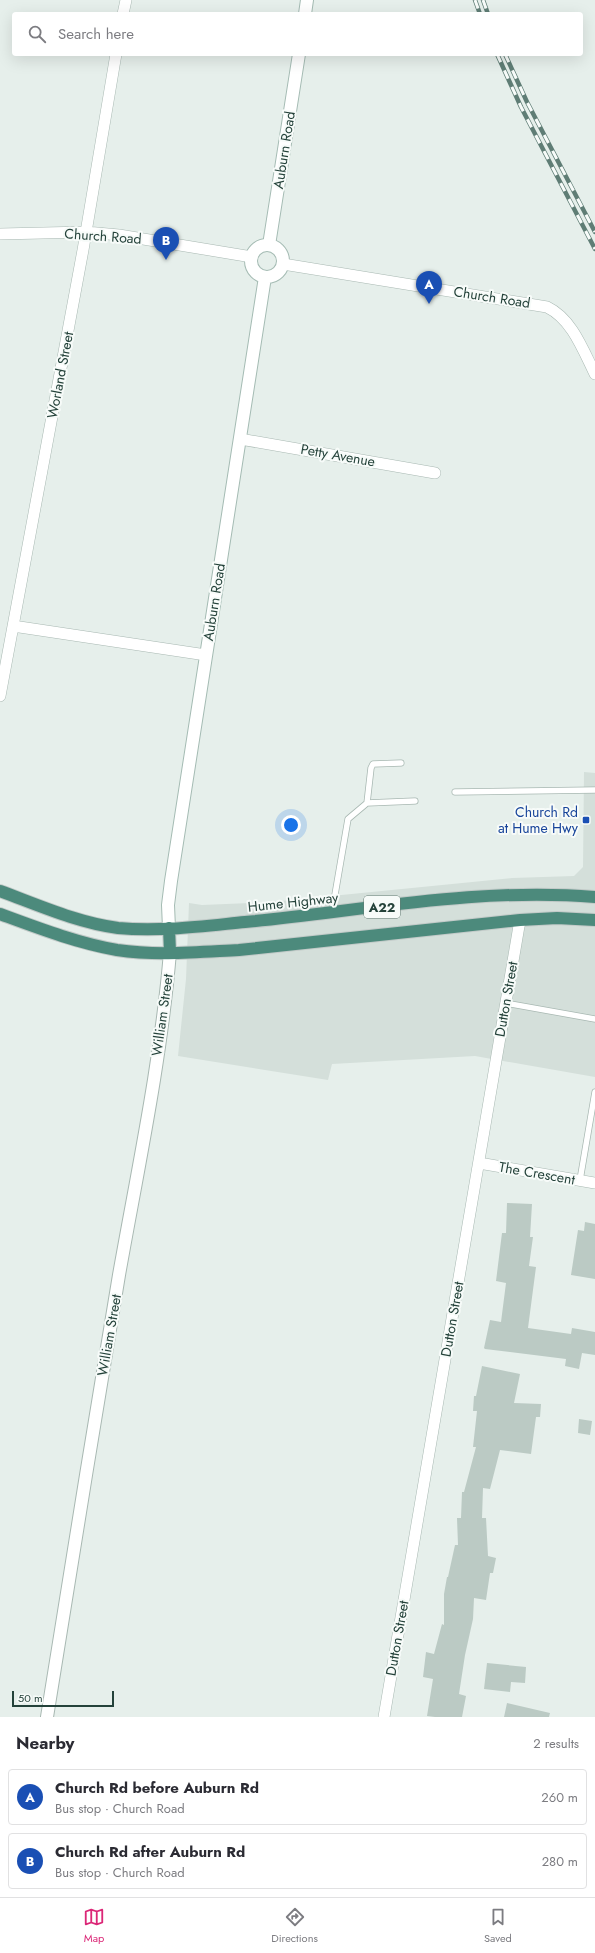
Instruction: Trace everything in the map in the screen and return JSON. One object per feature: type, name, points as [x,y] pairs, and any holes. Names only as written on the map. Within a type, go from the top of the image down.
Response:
[{"type":"highway","name":"Hume Highway","points":[[0,892],[87,921],[117,928],[169,928],[255,921],[486,896],[544,894],[595,896]]},
{"type":"highway","name":"A22","points":[[0,914],[64,936],[96,945],[140,952],[239,950],[520,920],[557,918],[595,920]]},
{"type":"highway","points":[[169,928],[170,952]]},
{"type":"main road","points":[[305,12],[307,0]]},
{"type":"main road","name":"Auburn Road","points":[[269,245],[299,56]]},
{"type":"main road","points":[[269,245],[276,247],[283,256],[283,264],[276,274],[266,276],[260,274],[253,268],[251,263],[252,257],[259,247],[269,245]]},
{"type":"main road","name":"Auburn Road","points":[[169,928],[168,905],[171,880],[266,276]]},
{"type":"main road","name":"William Street","points":[[47,1717],[106,1352],[166,1001],[170,952]]},
{"type":"street","points":[[123,12],[126,0]]},
{"type":"street","name":"Worland Street","points":[[0,696],[86,232],[116,56]]},
{"type":"street","name":"Church Road","points":[[0,234],[86,232],[119,235],[252,257]]},
{"type":"street","name":"Church Road","points":[[283,264],[547,307],[556,311],[573,331],[595,374]]},
{"type":"street","name":"Petty Avenue","points":[[240,439],[435,472]]},
{"type":"street","points":[[13,626],[206,655]]},
{"type":"street","name":"Dutton Street","points":[[384,1717],[520,920]]},
{"type":"street","name":"The Crescent","points":[[479,1163],[595,1183]]},
{"type":"lane","points":[[367,803],[371,768],[373,764],[401,763]]},
{"type":"lane","points":[[456,792],[595,790]]},
{"type":"lane","points":[[332,913],[348,820],[367,803],[415,800]]},
{"type":"lane","points":[[505,1003],[595,1019]]},
{"type":"lane","points":[[580,1180],[595,1092]]},
{"type":"shaded area","points":[[584,772],[595,773],[595,1077],[475,1056],[332,1064],[328,1080],[178,1056],[186,979],[189,903],[202,905],[271,902],[512,878],[574,876],[583,867]]},
{"type":"building","points":[[507,1203],[532,1204],[530,1237],[533,1237],[529,1266],[536,1267],[528,1328],[571,1334],[572,1328],[595,1332],[595,1355],[582,1353],[579,1369],[565,1366],[566,1359],[484,1348],[490,1320],[501,1322],[506,1283],[496,1281],[502,1233],[506,1233]]},
{"type":"building","points":[[585,1222],[595,1224],[595,1279],[571,1275],[578,1230],[584,1231]]},
{"type":"building","points":[[482,1366],[520,1374],[514,1403],[541,1404],[540,1417],[536,1417],[531,1454],[500,1450],[490,1489],[483,1488],[482,1518],[486,1518],[488,1556],[496,1558],[493,1573],[490,1573],[486,1600],[474,1598],[473,1619],[465,1655],[459,1694],[466,1696],[462,1717],[427,1716],[433,1679],[423,1677],[426,1652],[434,1654],[442,1624],[444,1625],[444,1594],[455,1545],[458,1545],[457,1518],[461,1518],[462,1492],[464,1492],[476,1447],[473,1447],[477,1411],[473,1411],[474,1396],[476,1396]]},
{"type":"building","points":[[579,1419],[592,1421],[590,1435],[578,1433]]},
{"type":"building","points":[[487,1663],[526,1667],[525,1683],[511,1682],[510,1692],[484,1689]]},
{"type":"building","points":[[507,1703],[550,1713],[549,1717],[504,1717]]},
{"type":"railway","points":[[475,0],[479,12]]},
{"type":"railway","points":[[483,0],[487,12]]},
{"type":"railway","points":[[498,56],[521,107],[595,249]]},
{"type":"railway","points":[[506,56],[527,102],[595,232]]},
{"type":"place","name":"Church Rd after Auburn Rd","points":[[166,260]]},
{"type":"place","name":"Church Rd before Auburn Rd","points":[[429,304]]},
{"type":"place","name":"Church Rd at Hume Hwy","points":[[586,820]]}]
